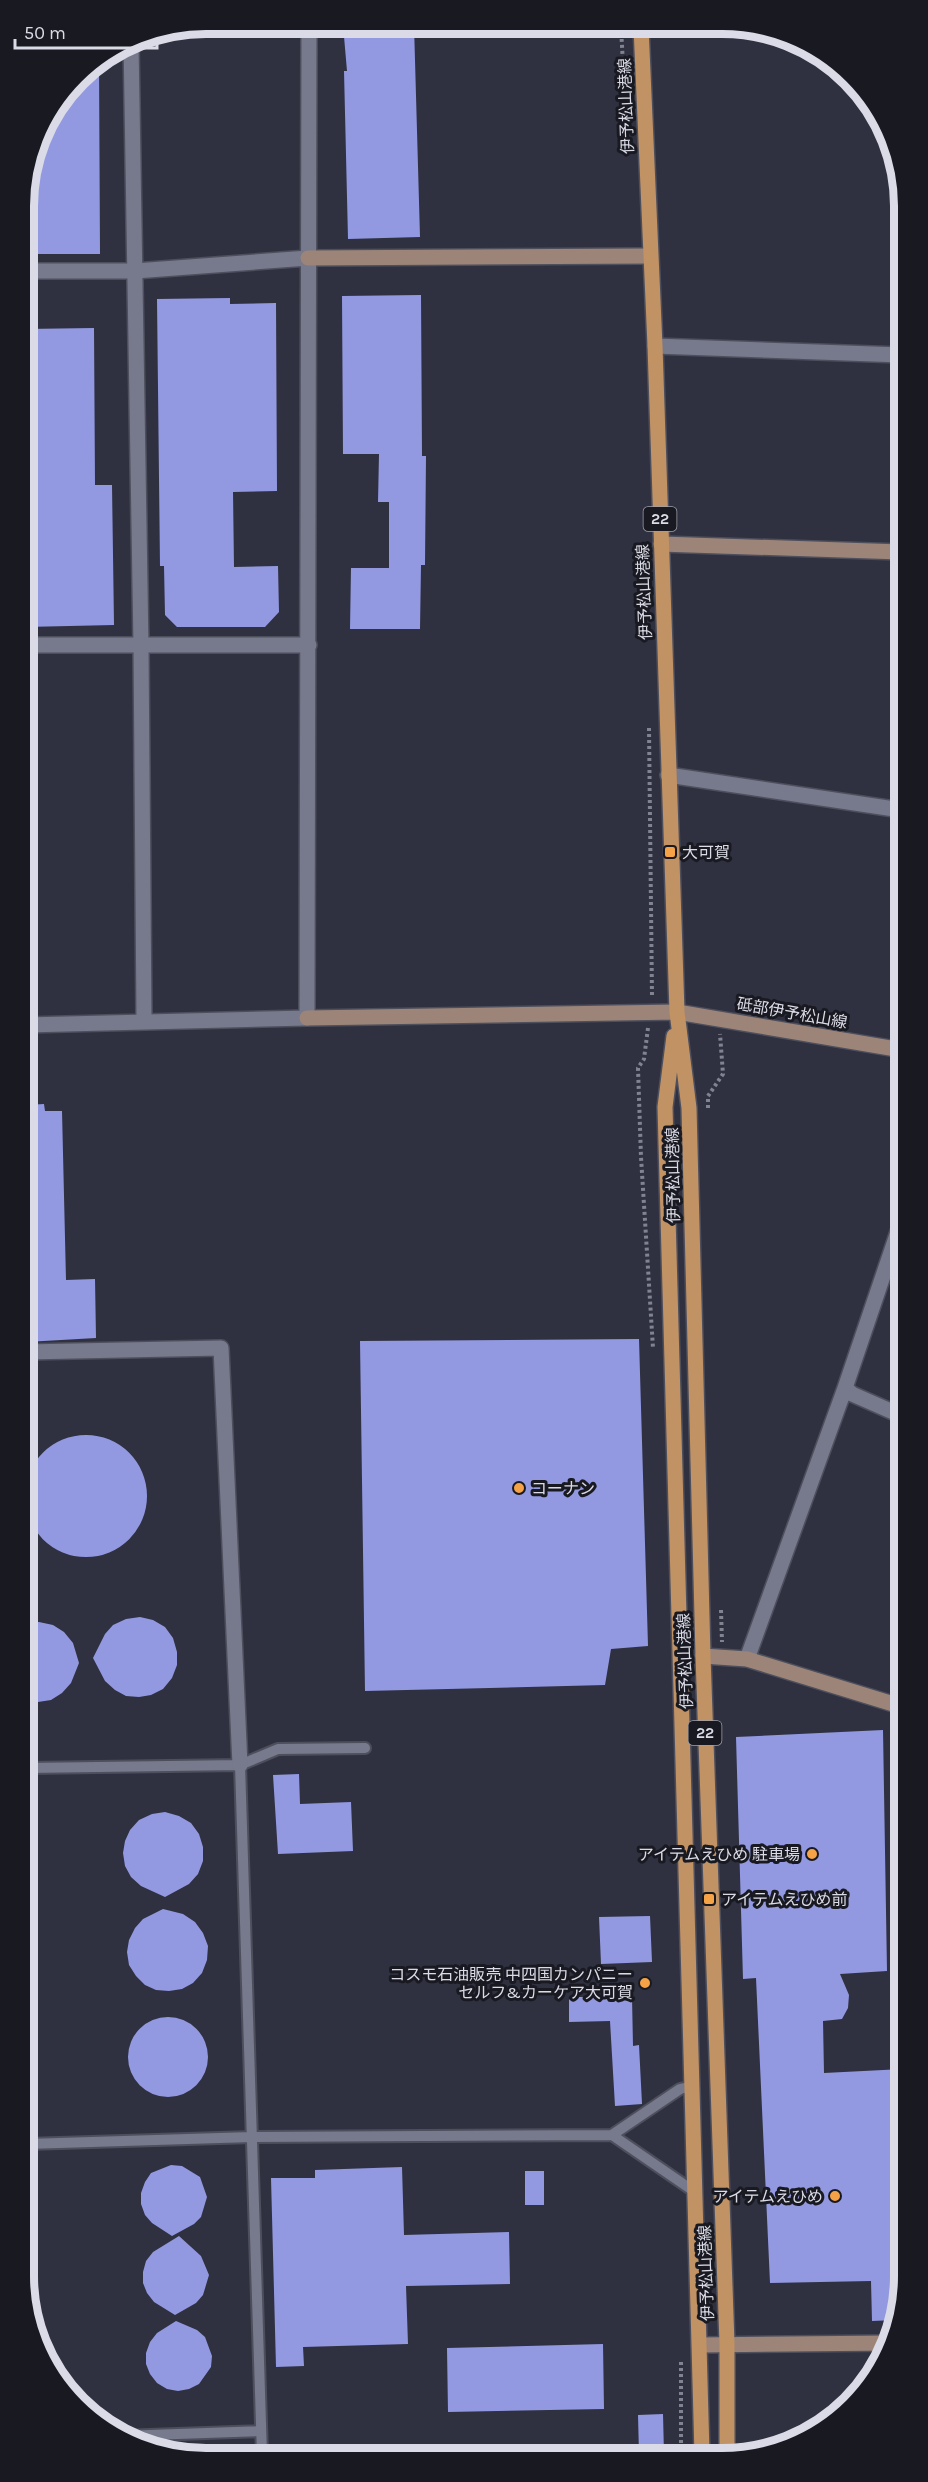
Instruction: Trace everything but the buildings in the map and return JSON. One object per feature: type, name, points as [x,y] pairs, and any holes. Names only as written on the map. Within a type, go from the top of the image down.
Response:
[{"type":"main road","name":"伊予松山港線","points":[[641,34],[655,346],[677,1012],[689,1108],[702,1656],[728,2447]]},
{"type":"main road","name":"伊予松山港線","points":[[677,1012],[665,1107],[702,2448]]},
{"type":"street","points":[[35,1025],[307,1018],[309,35]]},
{"type":"street","points":[[131,52],[141,646],[144,1021]]},
{"type":"street","points":[[35,271],[135,271],[308,258],[650,256]]},
{"type":"street","points":[[655,346],[894,355]]},
{"type":"street","points":[[661,544],[894,552]]},
{"type":"street","points":[[35,645],[309,645]]},
{"type":"street","points":[[668,774],[894,809]]},
{"type":"street","name":"砥部伊予松山線","points":[[307,1018],[677,1012],[894,1049]]},
{"type":"street","points":[[747,1659],[845,1388],[894,1245]]},
{"type":"street","points":[[34,1352],[221,1348],[240,1765]]},
{"type":"street","points":[[845,1388],[852,1394],[893,1412]]},
{"type":"street","points":[[702,1656],[747,1659],[893,1704]]},
{"type":"street","points":[[700,2345],[879,2343]]},
{"type":"lane","points":[[34,1768],[240,1765],[278,1749],[365,1748]]},
{"type":"lane","points":[[240,1765],[262,2448]]},
{"type":"lane","points":[[34,2144],[252,2136],[612,2135],[680,2090],[693,2086]]},
{"type":"lane","points":[[612,2135],[695,2192]]},
{"type":"lane","points":[[144,2435],[261,2431]]},
{"type":"path","points":[[621,34],[627,128]]},
{"type":"path","points":[[648,720],[652,999]]},
{"type":"place","name":"大可賀","points":[[670,852]]},
{"type":"place","name":"コーナン","points":[[519,1488]]},
{"type":"place","name":"アイテムえひめ 駐車場","points":[[812,1854]]},
{"type":"place","name":"アイテムえひめ前","points":[[709,1899]]},
{"type":"place","name":"コスモ石油販売 中四国カンパニー セルフ&カーケア大可賀","points":[[645,1983]]},
{"type":"place","name":"アイテムえひめ","points":[[835,2196]]}]
